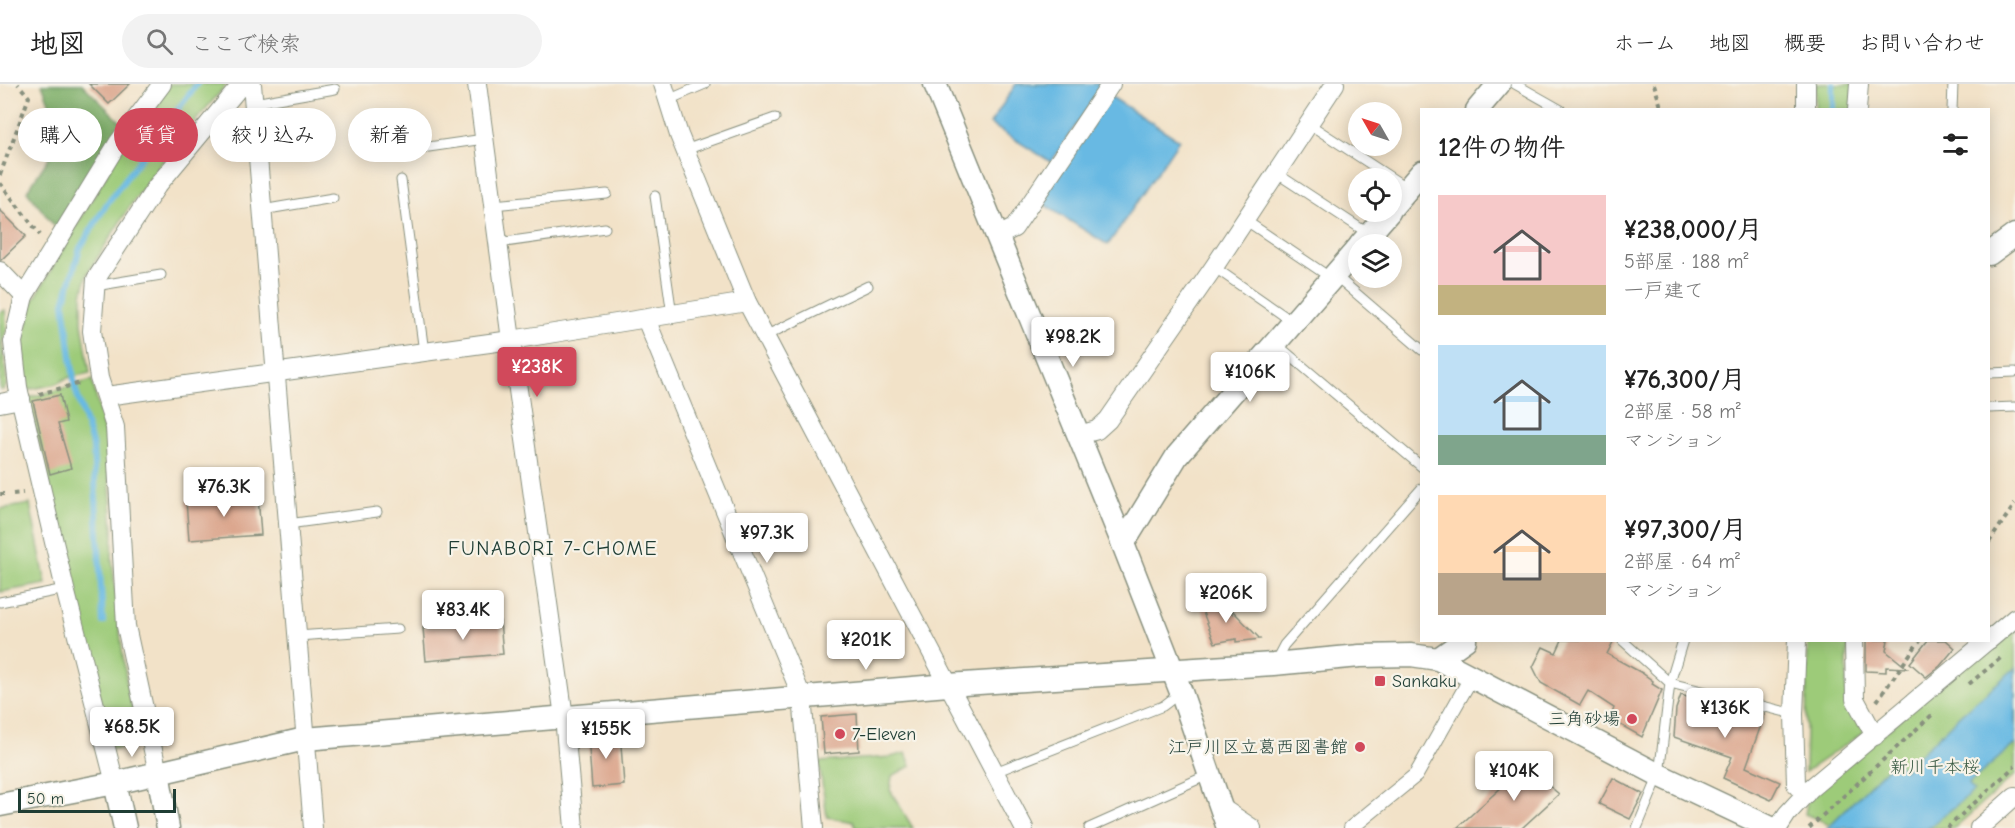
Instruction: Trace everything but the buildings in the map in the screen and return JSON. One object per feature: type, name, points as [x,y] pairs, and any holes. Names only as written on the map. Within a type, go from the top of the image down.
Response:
[{"type":"street","points":[[125,828],[116,783],[65,589],[21,399],[13,342],[24,296],[118,143],[162,84]]},
{"type":"street","points":[[168,828],[126,626],[115,427],[99,378],[92,331],[95,286],[96,279],[157,186],[242,84]]},
{"type":"street","points":[[252,84],[313,828]]},
{"type":"street","points":[[477,84],[564,717],[574,828]]},
{"type":"street","points":[[935,84],[1181,692],[1210,774],[1223,821],[1252,828]]},
{"type":"street","points":[[998,236],[1014,228],[1111,84]]},
{"type":"street","points":[[1078,435],[1097,430],[1108,420],[1214,267],[1335,84]]},
{"type":"street","points":[[1479,108],[1499,84]]},
{"type":"street","points":[[1806,84],[1806,108]]},
{"type":"street","points":[[1857,108],[1859,84]]},
{"type":"street","points":[[665,92],[685,150],[747,302],[1024,828]]},
{"type":"street","points":[[1402,195],[1415,180]]},
{"type":"street","points":[[1370,234],[1380,222]]},
{"type":"street","points":[[1990,253],[2015,235]]},
{"type":"street","points":[[1123,544],[1177,456],[1348,259]]},
{"type":"street","points":[[0,271],[24,296]]},
{"type":"street","points":[[105,396],[511,340],[747,302]]},
{"type":"street","points":[[646,319],[802,697],[814,828]]},
{"type":"street","points":[[0,403],[21,399]]},
{"type":"street","points":[[1990,639],[2015,618]]},
{"type":"street","points":[[1438,659],[1462,642]]},
{"type":"street","points":[[1797,642],[1794,714],[1796,784],[1806,794]]},
{"type":"street","points":[[1854,642],[1855,699],[1875,736]]},
{"type":"street","points":[[1778,828],[1787,814],[1806,794],[1987,642]]},
{"type":"street","points":[[0,805],[116,783],[305,738],[948,685],[1273,664],[1360,656],[1411,656],[1438,659],[1659,775],[1771,828]]},
{"type":"street","points":[[1351,828],[1416,775],[1472,676]]},
{"type":"street","points":[[1979,828],[2015,796]]},
{"type":"lane","points":[[665,92],[705,84]]},
{"type":"lane","points":[[1515,84],[1557,108]]},
{"type":"lane","points":[[1952,108],[1953,84]]},
{"type":"lane","points":[[254,103],[335,89]]},
{"type":"lane","points":[[685,150],[775,118]]},
{"type":"lane","points":[[1309,124],[1415,180]]},
{"type":"lane","points":[[432,147],[484,139]]},
{"type":"lane","points":[[1276,173],[1353,234]]},
{"type":"lane","points":[[402,180],[424,352]]},
{"type":"lane","points":[[493,205],[607,194]]},
{"type":"lane","points":[[656,196],[672,315]]},
{"type":"lane","points":[[262,210],[333,198]]},
{"type":"lane","points":[[1245,220],[1333,276],[1420,348]]},
{"type":"lane","points":[[498,243],[605,228]]},
{"type":"lane","points":[[1214,267],[1293,322]]},
{"type":"lane","points":[[95,286],[161,275]]},
{"type":"lane","points":[[765,336],[868,286]]},
{"type":"lane","points":[[1275,343],[1420,465]]},
{"type":"lane","points":[[1990,373],[2015,372]]},
{"type":"lane","points":[[1990,408],[2015,407]]},
{"type":"lane","points":[[1273,664],[1284,645],[1420,490]]},
{"type":"lane","points":[[288,524],[377,512]]},
{"type":"lane","points":[[0,602],[65,589]]},
{"type":"lane","points":[[297,636],[398,629]]},
{"type":"lane","points":[[1624,642],[1670,683],[1794,714]]},
{"type":"lane","points":[[1636,828],[1659,775],[1670,683],[1682,642]]},
{"type":"lane","points":[[995,772],[1163,706],[1181,692]]},
{"type":"lane","points":[[1089,828],[1210,774]]},
{"type":"path","points":[[0,175],[29,97],[18,84]]},
{"type":"path","points":[[1654,84],[1661,108]]},
{"type":"path","points":[[0,183],[52,250]]},
{"type":"path","points":[[21,399],[99,378]]},
{"type":"path","points":[[1990,541],[2015,504]]},
{"type":"path","points":[[1875,736],[1876,704],[1919,642]]},
{"type":"path","points":[[1963,689],[2006,653]]},
{"type":"path","points":[[1809,828],[1936,711]]},
{"type":"path","points":[[1947,828],[2015,766]]},
{"type":"green space","points":[[42,84],[82,84],[114,115],[114,141],[102,160],[102,108],[51,108]]},
{"type":"green space","points":[[170,84],[227,84],[198,118],[198,108],[152,108]]},
{"type":"green space","points":[[1816,84],[1853,84],[1853,108],[1815,108]]},
{"type":"green space","points":[[114,161],[162,162],[130,206],[87,274],[82,295],[82,323],[90,373],[27,390],[22,347],[32,303]]},
{"type":"green space","points":[[46,162],[101,162],[58,231],[27,191]]},
{"type":"green space","points":[[5,310],[7,329],[2,343],[7,384],[4,389],[0,390],[0,312]]},
{"type":"green space","points":[[92,380],[107,444],[113,531],[112,559],[128,693],[142,744],[112,749],[28,398]]},
{"type":"green space","points":[[30,504],[46,584],[0,592],[0,509]]},
{"type":"green space","name":"新川千本桜","points":[[2015,622],[2015,775],[1954,828],[1839,828],[1805,814],[1808,797]]},
{"type":"green space","points":[[1808,642],[1848,642],[1846,697],[1864,732],[1805,772]]},
{"type":"green space","points":[[906,753],[911,766],[892,776],[890,790],[913,828],[856,828],[854,822],[827,817],[819,762],[891,757]]},
{"type":"water","points":[[1016,84],[1104,84],[1051,162],[990,124]]},
{"type":"water","points":[[1110,96],[1179,140],[1108,245],[1040,202]]},
{"type":"water","points":[[2015,668],[2015,744],[1968,784],[1974,791],[1928,828],[1827,828],[1894,761],[1904,770],[1961,714]]},
{"type":"waterway","points":[[103,622],[93,447],[75,388],[64,303],[80,248],[108,202],[197,84]]},
{"type":"waterway","points":[[1833,84],[1833,108]]},
{"type":"place","name":"Sankaku","points":[[1380,681]]},
{"type":"place","name":"三角砂場","points":[[1632,719]]},
{"type":"place","name":"7-Eleven","points":[[840,734]]},
{"type":"place","name":"江戸川区立葛西図書館","points":[[1360,747]]},
{"type":"district","name":"FUNABORI 7-CHOME","points":[[553,548]]}]
